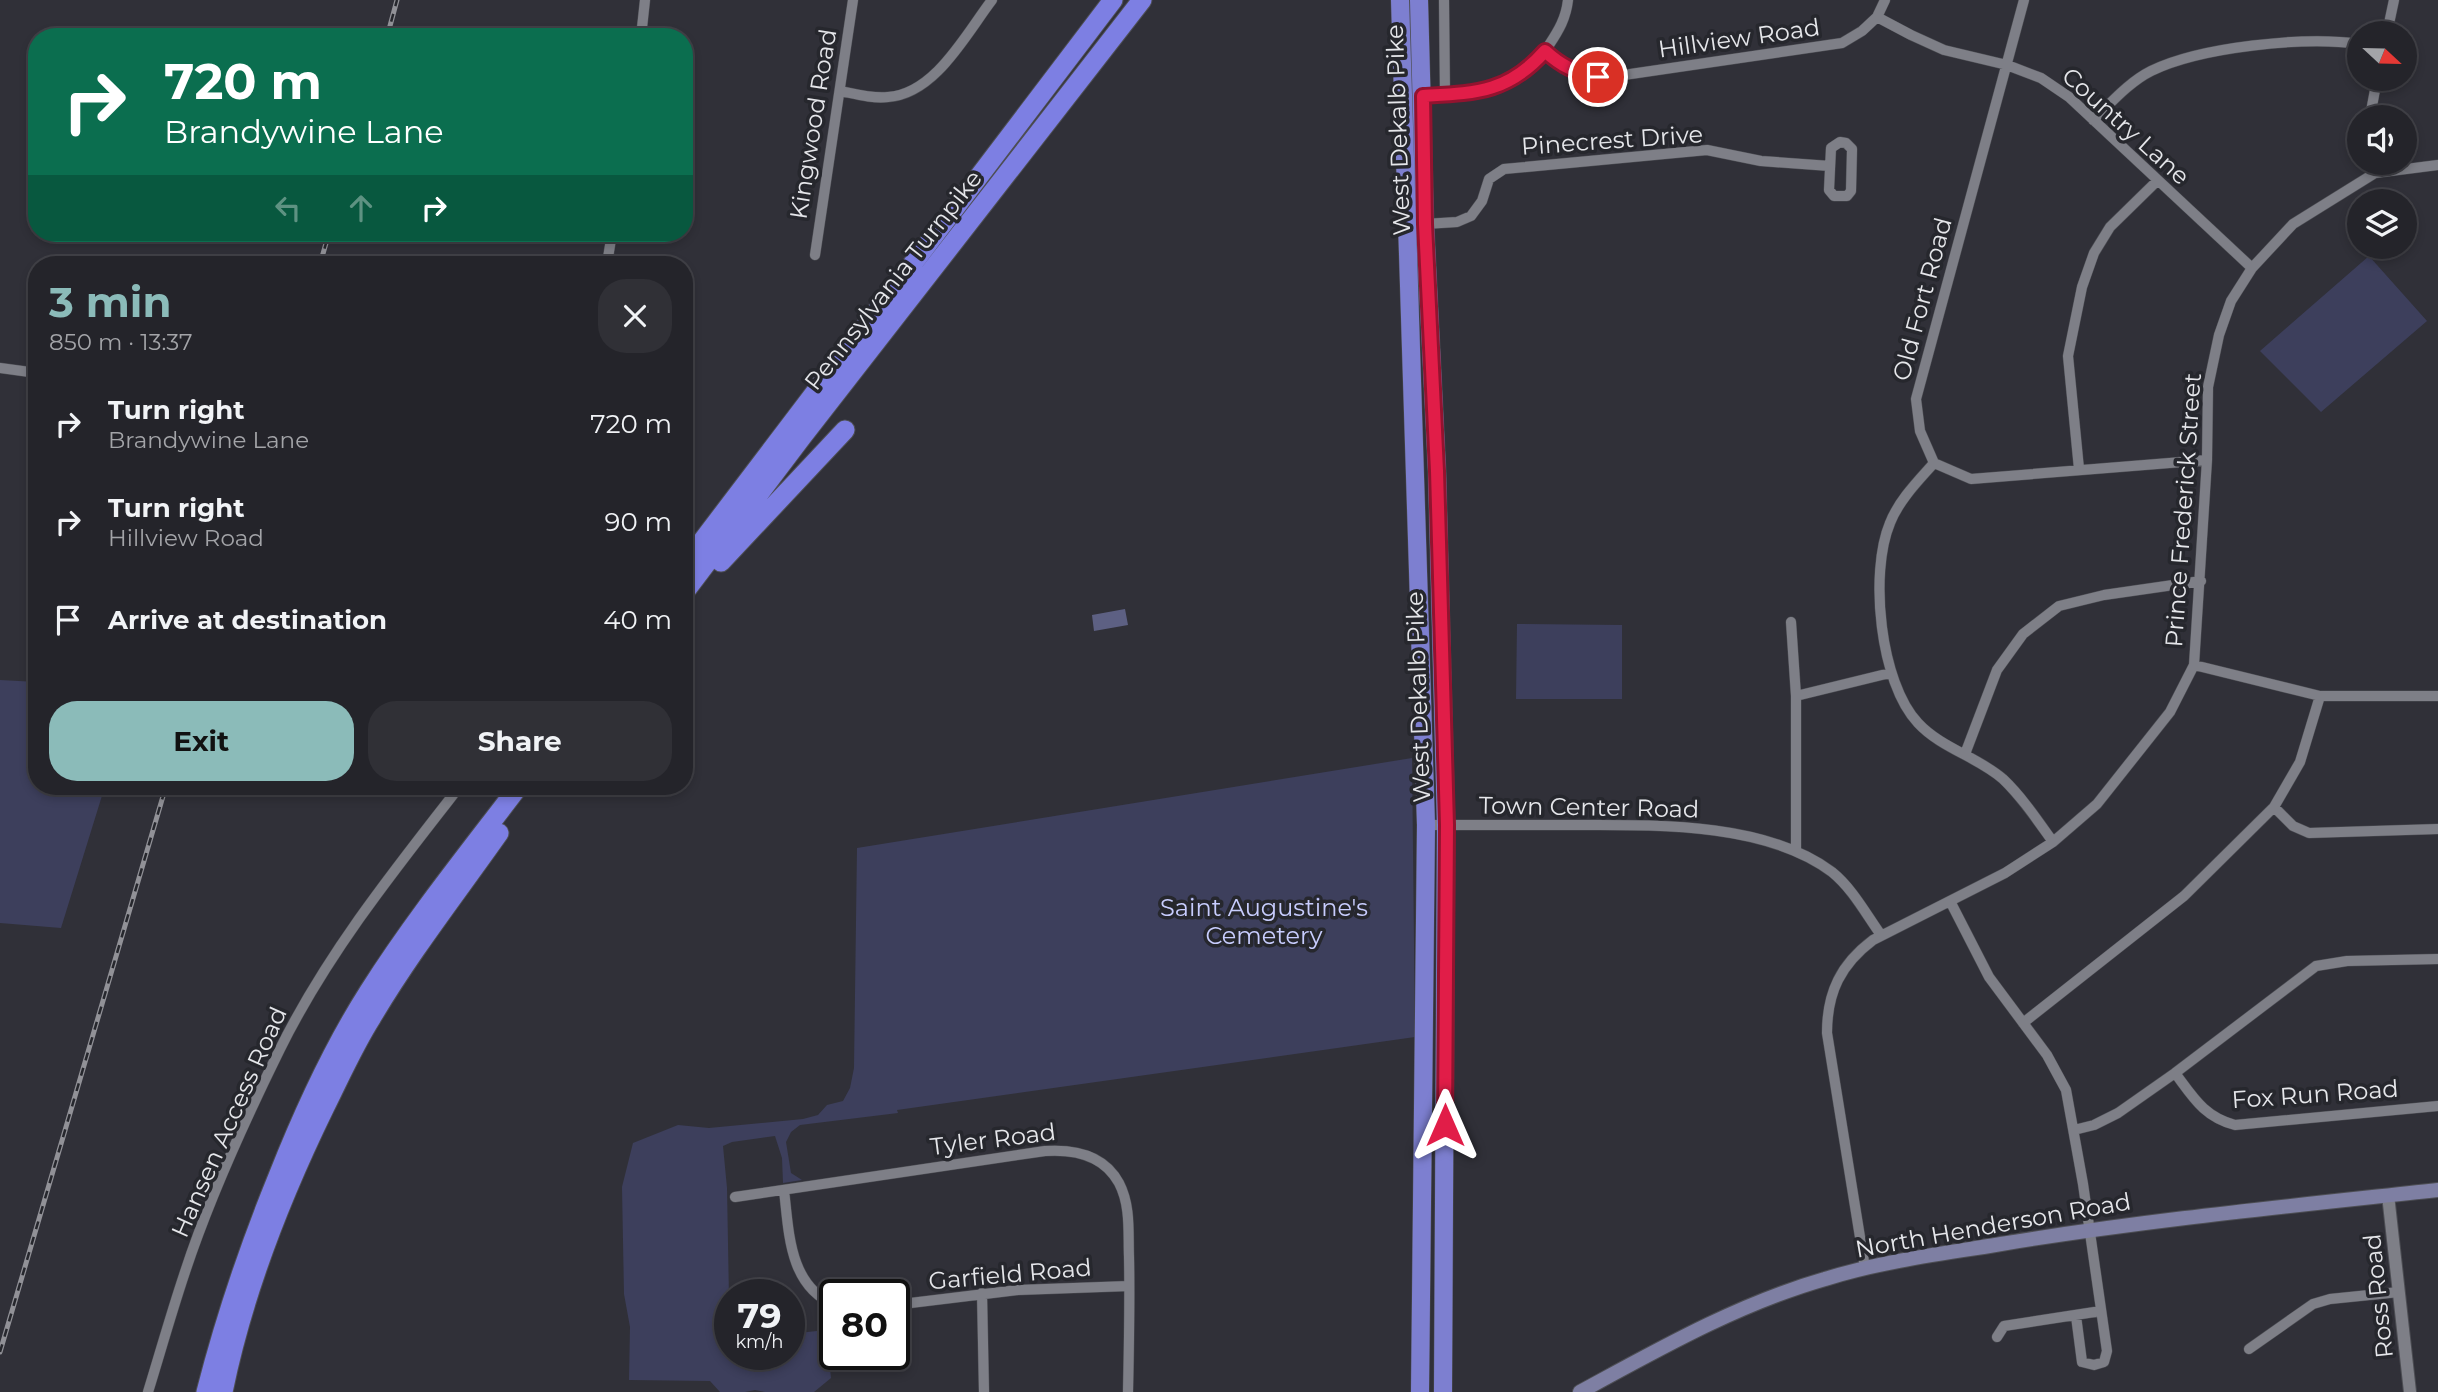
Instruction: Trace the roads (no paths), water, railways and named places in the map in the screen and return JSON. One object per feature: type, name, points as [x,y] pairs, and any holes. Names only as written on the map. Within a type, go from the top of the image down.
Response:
[{"type":"highway","name":"Pennsylvania Turnpike","points":[[693,553],[1113,0]]},
{"type":"highway","name":"Pennsylvania Turnpike","points":[[693,581],[1142,0]]},
{"type":"highway","name":"West Dekalb Pike","points":[[1400,0],[1426,825],[1420,1392]]},
{"type":"highway","name":"West Dekalb Pike","points":[[1419,0],[1447,825],[1443,1392]]},
{"type":"highway","points":[[693,591],[845,430]]},
{"type":"highway","points":[[206,1392],[222,1327],[253,1238],[310,1099],[338,1045],[397,948],[512,795]]},
{"type":"highway","points":[[223,1392],[244,1307],[271,1230],[305,1147],[336,1084],[370,1020],[401,971],[528,795]]},
{"type":"highway","points":[[1425,1065],[1445,1125]]},
{"type":"highway","points":[[1423,1113],[1434,1128],[1444,1192]]},
{"type":"main road","name":"North Henderson Road","points":[[1580,1392],[1705,1326],[1752,1305],[1823,1279],[1865,1268],[2090,1230],[2438,1190]]},
{"type":"street","points":[[642,28],[645,0]]},
{"type":"street","name":"Kingwood Road","points":[[815,255],[853,0]]},
{"type":"street","points":[[839,91],[884,98],[909,93],[923,86],[946,61],[992,0]]},
{"type":"street","points":[[1444,0],[1445,95]]},
{"type":"street","points":[[1404,97],[1481,91],[1502,85],[1528,70],[1545,51],[1562,24],[1568,0]]},
{"type":"street","name":"Hillview Road","points":[[1545,51],[1557,63],[1576,73],[1598,77],[1842,43],[1862,31],[1877,16],[1885,0]]},
{"type":"street","name":"Old Fort Road","points":[[1934,463],[1920,431],[1916,399],[2024,0]]},
{"type":"street","points":[[2389,21],[2394,0]]},
{"type":"street","name":"Country Lane","points":[[1877,16],[1944,50],[2007,65],[2041,78],[2069,97],[2252,268]]},
{"type":"street","points":[[2093,120],[2121,93],[2150,72],[2180,60],[2225,49],[2332,40],[2347,42]]},
{"type":"street","points":[[1840,142],[1846,143],[1852,149],[1851,191],[1847,196],[1834,196],[1829,190],[1830,166],[1831,148],[1840,142]]},
{"type":"street","name":"Pinecrest Drive","points":[[1425,224],[1457,222],[1471,216],[1482,201],[1489,179],[1504,169],[1707,150],[1761,161],[1830,166]]},
{"type":"street","name":"Prince Frederick Street","points":[[2417,166],[2438,165]]},
{"type":"street","name":"Prince Frederick Street","points":[[1865,1268],[1829,1045],[1827,1020],[1830,997],[1839,975],[1854,955],[1881,934],[2005,873],[2053,842],[2097,804],[2171,712],[2194,666],[2201,581],[2208,387],[2219,335],[2231,301],[2252,268],[2293,224],[2364,175]]},
{"type":"street","points":[[2079,469],[2068,356],[2082,287],[2094,253],[2110,227],[2157,181]]},
{"type":"street","points":[[0,368],[28,372]]},
{"type":"street","points":[[2053,842],[2003,779],[1941,741],[1918,723],[1902,700],[1890,673],[1881,627],[1882,555],[1890,523],[1907,494],[1934,463],[1971,479],[2207,460]]},
{"type":"street","points":[[1965,754],[1997,670],[2023,634],[2059,606],[2104,595],[2201,581]]},
{"type":"street","points":[[1791,622],[1796,696],[1796,850]]},
{"type":"street","points":[[2194,666],[2320,696],[2438,696]]},
{"type":"street","points":[[1796,696],[1890,673]]},
{"type":"street","points":[[2023,1023],[2184,896],[2274,807],[2300,762],[2320,696]]},
{"type":"street","name":"Hansen Access Road","points":[[148,1392],[184,1273],[211,1201],[280,1048],[358,920],[453,795]]},
{"type":"street","points":[[2274,807],[2293,826],[2309,833],[2438,829]]},
{"type":"street","name":"Town Center Road","points":[[1426,825],[1676,826],[1746,837],[1796,850],[1833,873],[1881,934]]},
{"type":"street","points":[[1950,901],[1989,977],[2048,1055],[2061,1077],[2070,1103],[2107,1351],[2104,1362],[2094,1366],[2082,1362],[2076,1316]]},
{"type":"street","points":[[2074,1130],[2094,1125],[2118,1113],[2316,966],[2347,961],[2438,959]]},
{"type":"street","name":"Fox Run Road","points":[[2175,1073],[2205,1112],[2219,1121],[2235,1125],[2438,1106]]},
{"type":"street","name":"Tyler Road","points":[[735,1197],[1045,1151],[1078,1152],[1094,1158],[1118,1181],[1128,1211],[1128,1392]]},
{"type":"street","points":[[784,1190],[794,1261],[802,1277],[819,1296]]},
{"type":"street","name":"Ross Road","points":[[2388,1195],[2410,1392]]},
{"type":"street","name":"Garfield Road","points":[[910,1303],[982,1293],[1129,1286]]},
{"type":"street","points":[[2249,1349],[2313,1304],[2330,1299],[2399,1292]]},
{"type":"street","points":[[982,1293],[984,1392]]},
{"type":"street","points":[[1997,1337],[2004,1326],[2101,1311]]},
{"type":"railway","points":[[389,28],[397,0]]},
{"type":"railway","points":[[322,256],[326,242]]},
{"type":"railway","points":[[0,1352],[163,795]]},
{"type":"park label","name":"Saint Augustine's Cemetery","points":[[1264,921]]}]
